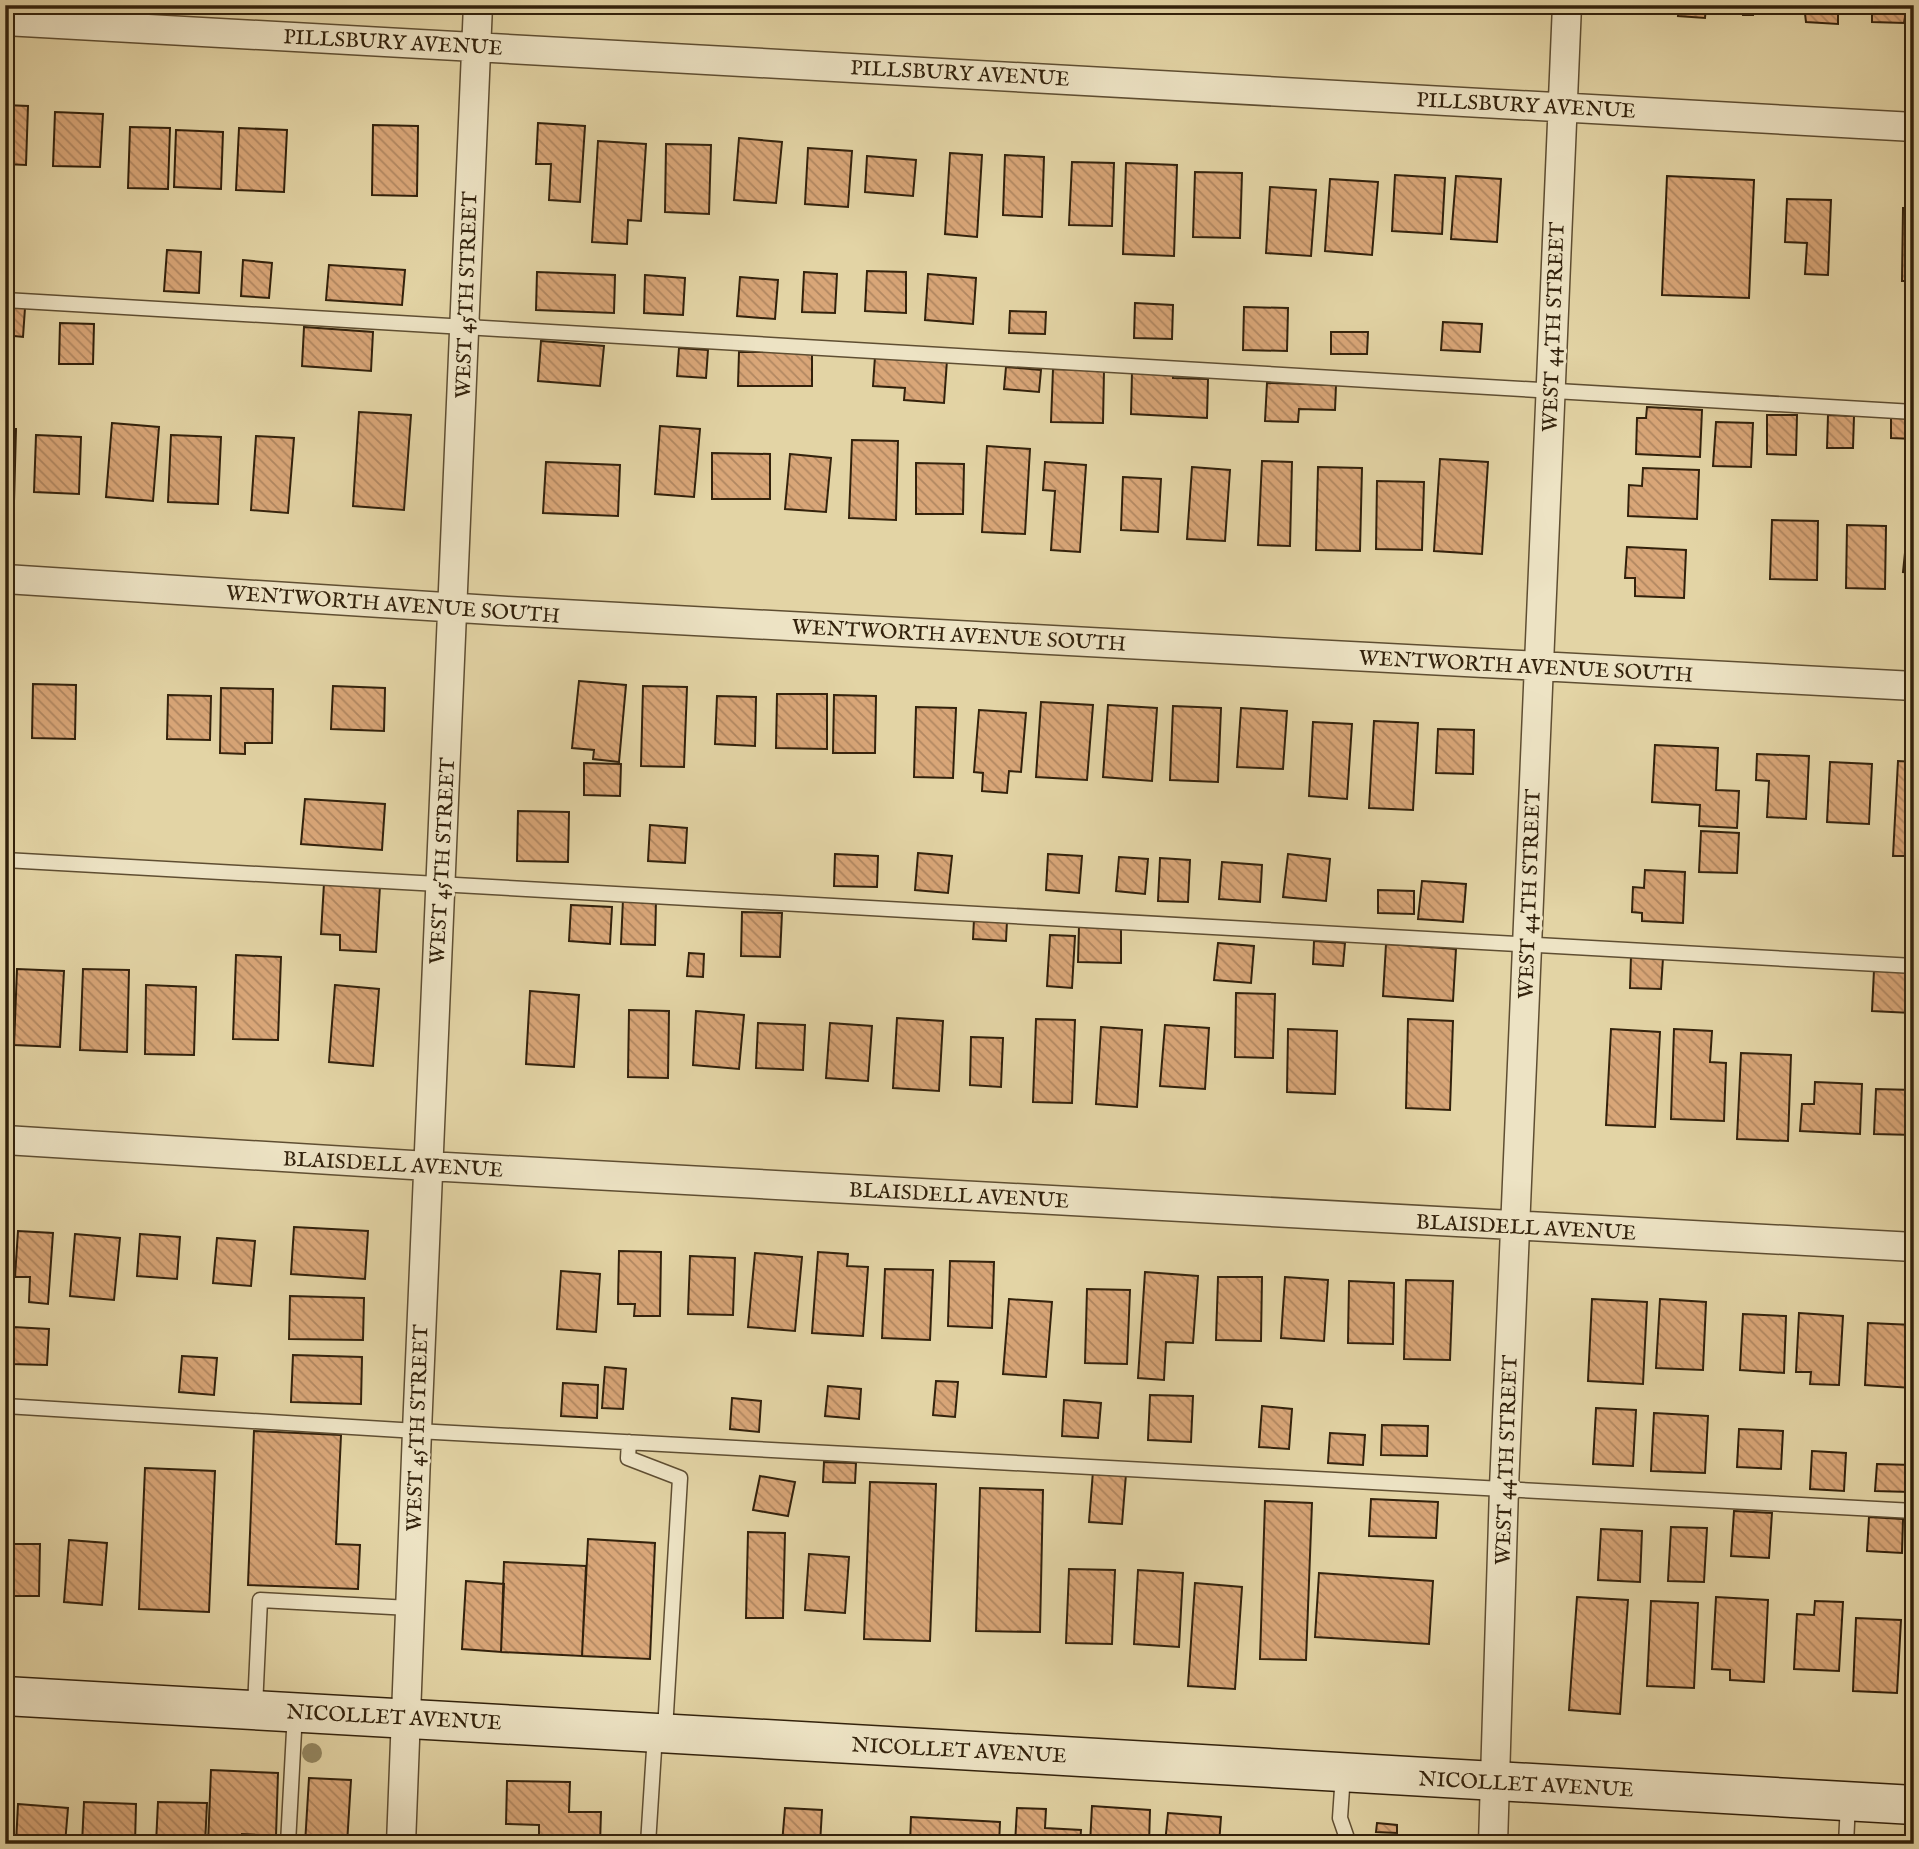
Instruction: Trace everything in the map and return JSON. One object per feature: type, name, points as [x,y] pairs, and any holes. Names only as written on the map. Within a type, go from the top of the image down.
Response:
[{"type":"main road","name":"NICOLLET AVENUE","points":[[5,1696],[1914,1805]]},
{"type":"street","name":"WEST 45TH STREET","points":[[401,1844],[478,5]]},
{"type":"street","name":"WEST 44TH STREET","points":[[1493,1844],[1504,1488],[1567,5]]},
{"type":"street","name":"PILLSBURY AVENUE","points":[[5,21],[1914,127]]},
{"type":"street","name":"WENTWORTH AVENUE SOUTH","points":[[5,579],[453,608],[1914,687]]},
{"type":"street","name":"BLAISDELL AVENUE","points":[[5,1140],[428,1166],[1914,1247]]},
{"type":"lane","points":[[5,300],[1914,412]]},
{"type":"lane","points":[[5,860],[1914,966]]},
{"type":"lane","points":[[5,1406],[417,1431],[1914,1511]]},
{"type":"lane","points":[[629,1442],[628,1458],[680,1478],[660,1733],[648,1844]]},
{"type":"lane","points":[[255,1709],[260,1600],[410,1608]]},
{"type":"lane","points":[[288,1844],[295,1711]]},
{"type":"lane","points":[[1343,1773],[1340,1818],[1349,1844]]},
{"type":"lane","points":[[1846,1844],[1848,1801]]},
{"type":"building","points":[[1679,5],[1709,5],[1706,7],[1705,18],[1678,16]]},
{"type":"building","points":[[1737,5],[1779,5],[1778,11],[1753,10],[1753,15],[1743,15],[1743,7]]},
{"type":"building","points":[[1804,5],[1842,5],[1842,14],[1838,14],[1838,24],[1806,22]]},
{"type":"building","points":[[1869,5],[1907,5],[1904,23],[1872,22]]},
{"type":"building","points":[[5,105],[28,106],[26,165],[5,164]]},
{"type":"building","points":[[55,112],[103,114],[100,167],[53,166]]},
{"type":"building","points":[[538,123],[585,126],[580,202],[549,200],[551,164],[536,164]]},
{"type":"building","points":[[373,125],[418,126],[417,196],[372,195]]},
{"type":"building","points":[[130,127],[170,128],[168,189],[128,188]]},
{"type":"building","points":[[239,128],[287,130],[284,192],[236,190]]},
{"type":"building","points":[[176,130],[223,132],[221,189],[174,187]]},
{"type":"building","points":[[739,138],[782,142],[776,203],[734,200]]},
{"type":"building","points":[[598,141],[646,144],[641,221],[628,220],[627,244],[592,242]]},
{"type":"building","points":[[666,144],[711,145],[709,214],[665,212]]},
{"type":"building","points":[[808,148],[852,151],[848,207],[805,204]]},
{"type":"building","points":[[950,153],[982,155],[977,237],[945,234]]},
{"type":"building","points":[[1005,155],[1044,157],[1042,217],[1003,215]]},
{"type":"building","points":[[867,156],[916,160],[913,196],[865,192]]},
{"type":"building","points":[[1072,162],[1114,163],[1112,226],[1069,225]]},
{"type":"building","points":[[1126,163],[1177,165],[1174,256],[1123,254]]},
{"type":"building","points":[[1195,172],[1242,173],[1240,238],[1193,237]]},
{"type":"building","points":[[1395,175],[1445,178],[1442,234],[1392,231]]},
{"type":"building","points":[[1456,176],[1501,179],[1497,242],[1451,239]]},
{"type":"building","points":[[1667,176],[1754,180],[1749,298],[1662,295]]},
{"type":"building","points":[[1330,179],[1378,182],[1372,255],[1325,251]]},
{"type":"building","points":[[1270,187],[1316,190],[1311,256],[1266,253]]},
{"type":"building","points":[[1787,199],[1831,200],[1828,275],[1805,274],[1807,243],[1785,242]]},
{"type":"building","points":[[1903,208],[1914,208],[1914,281],[1902,281]]},
{"type":"building","points":[[167,250],[201,252],[199,293],[164,291]]},
{"type":"building","points":[[243,260],[272,263],[269,298],[241,296]]},
{"type":"building","points":[[329,265],[405,270],[402,305],[326,300]]},
{"type":"building","points":[[867,271],[906,272],[906,313],[865,311]]},
{"type":"building","points":[[537,272],[615,275],[614,313],[536,310]]},
{"type":"building","points":[[804,272],[837,274],[835,313],[802,312]]},
{"type":"building","points":[[928,274],[976,278],[973,324],[925,320]]},
{"type":"building","points":[[645,275],[685,278],[683,315],[644,313]]},
{"type":"building","points":[[740,277],[778,280],[775,319],[737,316]]},
{"type":"building","points":[[1135,303],[1173,305],[1172,339],[1134,338]]},
{"type":"building","points":[[5,306],[25,308],[23,337],[5,335]]},
{"type":"building","points":[[1244,307],[1288,308],[1287,351],[1243,350]]},
{"type":"building","points":[[1010,311],[1046,312],[1045,334],[1009,333]]},
{"type":"building","points":[[1443,322],[1482,324],[1480,352],[1441,350]]},
{"type":"building","points":[[60,323],[94,324],[93,364],[59,364]]},
{"type":"building","points":[[304,327],[373,332],[371,371],[302,366]]},
{"type":"building","points":[[1331,332],[1368,332],[1367,354],[1331,354]]},
{"type":"building","points":[[541,341],[604,346],[600,386],[538,381]]},
{"type":"building","points":[[679,348],[708,350],[706,378],[677,376]]},
{"type":"building","points":[[739,352],[812,352],[812,386],[738,386]]},
{"type":"building","points":[[875,356],[947,360],[944,403],[904,400],[905,388],[873,386]]},
{"type":"building","points":[[1006,367],[1041,370],[1039,392],[1004,389]]},
{"type":"building","points":[[1053,369],[1104,370],[1103,423],[1051,422]]},
{"type":"building","points":[[1132,372],[1173,373],[1173,378],[1208,379],[1207,418],[1131,414]]},
{"type":"building","points":[[1267,383],[1336,385],[1335,410],[1299,409],[1298,422],[1265,421]]},
{"type":"building","points":[[1647,407],[1702,410],[1700,457],[1636,454],[1637,418],[1646,418]]},
{"type":"building","points":[[5,408],[9,408],[8,429],[16,429],[14,502],[5,501]]},
{"type":"building","points":[[359,412],[411,415],[404,510],[353,506]]},
{"type":"building","points":[[1767,415],[1797,415],[1796,455],[1767,454]]},
{"type":"building","points":[[1828,415],[1854,416],[1853,448],[1827,448]]},
{"type":"building","points":[[1891,418],[1914,418],[1914,439],[1891,438]]},
{"type":"building","points":[[1716,422],[1753,423],[1751,467],[1713,466]]},
{"type":"building","points":[[112,423],[159,427],[153,501],[106,497]]},
{"type":"building","points":[[660,426],[700,429],[694,497],[655,494]]},
{"type":"building","points":[[36,435],[81,437],[79,494],[34,492]]},
{"type":"building","points":[[171,435],[221,437],[218,504],[168,502]]},
{"type":"building","points":[[256,436],[294,438],[288,513],[251,510]]},
{"type":"building","points":[[852,440],[898,441],[896,520],[849,518]]},
{"type":"building","points":[[987,446],[1030,449],[1025,534],[982,532]]},
{"type":"building","points":[[712,453],[770,454],[770,499],[712,499]]},
{"type":"building","points":[[790,454],[831,458],[826,512],[785,509]]},
{"type":"building","points":[[1440,459],[1488,462],[1482,554],[1434,551]]},
{"type":"building","points":[[1262,461],[1292,462],[1290,546],[1258,545]]},
{"type":"building","points":[[546,462],[620,465],[618,516],[543,513]]},
{"type":"building","points":[[1045,462],[1086,465],[1080,552],[1051,550],[1055,491],[1043,490]]},
{"type":"building","points":[[916,463],[964,464],[963,514],[916,514]]},
{"type":"building","points":[[1192,467],[1230,470],[1225,541],[1187,539]]},
{"type":"building","points":[[1318,467],[1362,468],[1360,551],[1316,550]]},
{"type":"building","points":[[1643,468],[1699,470],[1697,519],[1628,516],[1629,485],[1642,486]]},
{"type":"building","points":[[1123,477],[1161,479],[1158,532],[1121,530]]},
{"type":"building","points":[[1377,481],[1424,482],[1422,550],[1376,549]]},
{"type":"building","points":[[1772,520],[1818,521],[1817,580],[1770,579]]},
{"type":"building","points":[[1908,524],[1914,524],[1914,573],[1903,572]]},
{"type":"building","points":[[1847,525],[1886,526],[1885,589],[1846,588]]},
{"type":"building","points":[[1627,547],[1686,550],[1684,598],[1635,596],[1635,578],[1625,578]]},
{"type":"building","points":[[5,672],[14,672],[10,736],[5,735]]},
{"type":"building","points":[[579,681],[626,685],[619,762],[593,759],[594,750],[572,748]]},
{"type":"building","points":[[33,684],[76,685],[75,739],[32,738]]},
{"type":"building","points":[[333,686],[385,688],[384,731],[331,729]]},
{"type":"building","points":[[643,686],[687,687],[684,767],[641,766]]},
{"type":"building","points":[[221,688],[273,689],[272,743],[245,743],[245,754],[220,753]]},
{"type":"building","points":[[777,694],[827,694],[827,749],[776,748]]},
{"type":"building","points":[[168,695],[211,696],[210,740],[167,739]]},
{"type":"building","points":[[834,695],[876,696],[875,753],[833,753]]},
{"type":"building","points":[[717,696],[756,697],[755,746],[715,744]]},
{"type":"building","points":[[1041,702],[1093,705],[1087,780],[1036,777]]},
{"type":"building","points":[[1108,705],[1157,708],[1152,781],[1103,777]]},
{"type":"building","points":[[1173,706],[1221,708],[1218,782],[1170,780]]},
{"type":"building","points":[[916,707],[956,708],[953,778],[914,777]]},
{"type":"building","points":[[1241,708],[1287,711],[1283,769],[1237,767]]},
{"type":"building","points":[[979,710],[1026,713],[1021,772],[1009,771],[1007,793],[982,791],[983,773],[974,772]]},
{"type":"building","points":[[1374,721],[1418,723],[1413,810],[1369,808]]},
{"type":"building","points":[[1313,722],[1352,724],[1347,799],[1309,796]]},
{"type":"building","points":[[1438,729],[1474,730],[1473,774],[1436,773]]},
{"type":"building","points":[[1655,745],[1718,748],[1716,790],[1739,791],[1737,828],[1699,826],[1700,805],[1652,802]]},
{"type":"building","points":[[1757,754],[1809,756],[1806,819],[1767,817],[1769,781],[1756,780]]},
{"type":"building","points":[[1898,761],[1914,762],[1914,856],[1893,856]]},
{"type":"building","points":[[1830,762],[1872,764],[1869,824],[1827,822]]},
{"type":"building","points":[[584,763],[621,764],[620,796],[584,795]]},
{"type":"building","points":[[305,799],[385,804],[382,850],[301,844]]},
{"type":"building","points":[[518,811],[569,812],[568,862],[517,861]]},
{"type":"building","points":[[650,825],[687,828],[685,863],[648,861]]},
{"type":"building","points":[[1701,831],[1739,833],[1737,873],[1699,872]]},
{"type":"building","points":[[918,853],[952,856],[948,893],[915,890]]},
{"type":"building","points":[[835,854],[878,856],[877,887],[834,886]]},
{"type":"building","points":[[1048,854],[1082,856],[1079,893],[1046,890]]},
{"type":"building","points":[[1288,854],[1330,859],[1326,901],[1283,897]]},
{"type":"building","points":[[1119,857],[1148,859],[1145,894],[1116,891]]},
{"type":"building","points":[[1160,858],[1190,860],[1188,902],[1158,901]]},
{"type":"building","points":[[1222,862],[1262,865],[1260,902],[1219,899]]},
{"type":"building","points":[[1645,870],[1685,872],[1683,923],[1642,921],[1642,913],[1632,912],[1633,887],[1644,888]]},
{"type":"building","points":[[1422,881],[1466,884],[1463,922],[1418,919]]},
{"type":"building","points":[[324,883],[380,886],[376,952],[340,950],[340,935],[321,934]]},
{"type":"building","points":[[1378,890],[1414,891],[1414,914],[1378,913]]},
{"type":"building","points":[[623,899],[656,900],[655,945],[621,944]]},
{"type":"building","points":[[571,905],[612,907],[610,944],[569,941]]},
{"type":"building","points":[[742,912],[782,913],[780,957],[741,956]]},
{"type":"building","points":[[974,919],[1007,921],[1006,941],[973,939]]},
{"type":"building","points":[[1079,926],[1121,928],[1121,963],[1078,962]]},
{"type":"building","points":[[1050,935],[1075,936],[1072,988],[1047,986]]},
{"type":"building","points":[[1314,941],[1345,943],[1343,966],[1313,964]]},
{"type":"building","points":[[1218,943],[1254,946],[1251,983],[1214,980]]},
{"type":"building","points":[[1386,944],[1456,949],[1453,1001],[1383,996]]},
{"type":"building","points":[[689,953],[704,954],[703,977],[687,976]]},
{"type":"building","points":[[236,955],[281,957],[278,1040],[233,1039]]},
{"type":"building","points":[[1631,956],[1663,958],[1661,989],[1630,988]]},
{"type":"building","points":[[17,969],[64,971],[60,1047],[14,1045]]},
{"type":"building","points":[[83,969],[129,970],[127,1052],[80,1050]]},
{"type":"building","points":[[1874,970],[1913,972],[1911,1013],[1872,1011]]},
{"type":"building","points":[[146,985],[196,987],[194,1055],[145,1054]]},
{"type":"building","points":[[335,985],[379,989],[373,1066],[329,1062]]},
{"type":"building","points":[[530,991],[579,995],[574,1067],[526,1064]]},
{"type":"building","points":[[1236,993],[1275,994],[1273,1058],[1235,1057]]},
{"type":"building","points":[[629,1010],[669,1011],[668,1078],[628,1077]]},
{"type":"building","points":[[696,1011],[744,1015],[739,1069],[693,1065]]},
{"type":"building","points":[[897,1018],[943,1021],[939,1091],[893,1088]]},
{"type":"building","points":[[1036,1019],[1075,1020],[1072,1103],[1033,1102]]},
{"type":"building","points":[[1408,1019],[1453,1021],[1450,1110],[1406,1108]]},
{"type":"building","points":[[758,1023],[805,1025],[803,1070],[756,1068]]},
{"type":"building","points":[[830,1023],[872,1026],[868,1081],[826,1078]]},
{"type":"building","points":[[1165,1025],[1209,1028],[1205,1089],[1160,1086]]},
{"type":"building","points":[[1101,1027],[1142,1030],[1137,1107],[1096,1104]]},
{"type":"building","points":[[1288,1029],[1337,1031],[1335,1094],[1287,1092]]},
{"type":"building","points":[[1611,1029],[1660,1032],[1655,1127],[1606,1125]]},
{"type":"building","points":[[1674,1029],[1712,1031],[1710,1062],[1726,1063],[1724,1121],[1671,1119]]},
{"type":"building","points":[[971,1037],[1003,1038],[1001,1087],[970,1085]]},
{"type":"building","points":[[1741,1053],[1791,1055],[1788,1141],[1737,1139]]},
{"type":"building","points":[[1815,1082],[1862,1084],[1860,1134],[1800,1131],[1802,1104],[1814,1104]]},
{"type":"building","points":[[1876,1089],[1914,1090],[1914,1135],[1874,1134]]},
{"type":"building","points":[[294,1227],[368,1231],[365,1279],[291,1274]]},
{"type":"building","points":[[18,1231],[53,1233],[48,1304],[29,1302],[30,1277],[15,1277]]},
{"type":"building","points":[[75,1234],[120,1238],[114,1300],[70,1296]]},
{"type":"building","points":[[140,1234],[180,1237],[177,1279],[137,1276]]},
{"type":"building","points":[[217,1238],[255,1241],[251,1286],[213,1283]]},
{"type":"building","points":[[619,1251],[661,1252],[660,1316],[634,1316],[635,1304],[618,1304]]},
{"type":"building","points":[[818,1252],[848,1254],[847,1266],[868,1267],[863,1336],[812,1333]]},
{"type":"building","points":[[755,1253],[802,1257],[795,1331],[748,1327]]},
{"type":"building","points":[[690,1256],[735,1258],[733,1315],[688,1314]]},
{"type":"building","points":[[950,1261],[994,1262],[992,1328],[948,1326]]},
{"type":"building","points":[[885,1269],[933,1270],[930,1340],[882,1338]]},
{"type":"building","points":[[561,1271],[600,1274],[596,1332],[557,1329]]},
{"type":"building","points":[[1145,1272],[1198,1276],[1193,1343],[1166,1342],[1164,1380],[1138,1378]]},
{"type":"building","points":[[1218,1277],[1262,1277],[1261,1341],[1216,1340]]},
{"type":"building","points":[[1285,1277],[1328,1280],[1324,1341],[1281,1338]]},
{"type":"building","points":[[1406,1280],[1453,1281],[1450,1360],[1404,1359]]},
{"type":"building","points":[[1349,1281],[1394,1283],[1393,1344],[1348,1343]]},
{"type":"building","points":[[1087,1289],[1130,1290],[1127,1364],[1085,1363]]},
{"type":"building","points":[[290,1296],[364,1298],[363,1340],[289,1339]]},
{"type":"building","points":[[1009,1299],[1052,1302],[1046,1377],[1003,1374]]},
{"type":"building","points":[[1592,1299],[1647,1302],[1643,1384],[1588,1381]]},
{"type":"building","points":[[1660,1299],[1706,1302],[1703,1370],[1656,1368]]},
{"type":"building","points":[[1799,1313],[1843,1316],[1839,1385],[1810,1384],[1811,1372],[1796,1372]]},
{"type":"building","points":[[1743,1314],[1786,1316],[1784,1373],[1740,1370]]},
{"type":"building","points":[[1868,1323],[1914,1325],[1913,1388],[1865,1385]]},
{"type":"building","points":[[13,1327],[49,1329],[47,1365],[11,1364]]},
{"type":"building","points":[[293,1355],[362,1357],[361,1404],[291,1402]]},
{"type":"building","points":[[182,1356],[217,1358],[214,1395],[179,1392]]},
{"type":"building","points":[[605,1367],[626,1369],[623,1409],[602,1408]]},
{"type":"building","points":[[936,1381],[958,1382],[955,1417],[933,1415]]},
{"type":"building","points":[[563,1383],[598,1385],[597,1418],[561,1416]]},
{"type":"building","points":[[828,1386],[861,1389],[859,1419],[825,1416]]},
{"type":"building","points":[[1150,1395],[1193,1396],[1191,1442],[1148,1440]]},
{"type":"building","points":[[732,1398],[761,1401],[759,1432],[730,1429]]},
{"type":"building","points":[[1064,1400],[1101,1403],[1098,1438],[1062,1436]]},
{"type":"building","points":[[1262,1406],[1292,1409],[1289,1449],[1259,1447]]},
{"type":"building","points":[[1596,1408],[1636,1410],[1633,1466],[1593,1464]]},
{"type":"building","points":[[1654,1413],[1708,1416],[1705,1473],[1651,1471]]},
{"type":"building","points":[[5,1425],[14,1425],[14,1472],[5,1472]]},
{"type":"building","points":[[1382,1425],[1428,1426],[1427,1456],[1381,1455]]},
{"type":"building","points":[[1739,1429],[1783,1431],[1781,1469],[1737,1467]]},
{"type":"building","points":[[254,1431],[341,1435],[336,1544],[360,1545],[358,1589],[248,1585]]},
{"type":"building","points":[[1330,1433],[1365,1435],[1363,1465],[1328,1463]]},
{"type":"building","points":[[1812,1451],[1846,1453],[1844,1491],[1810,1489]]},
{"type":"building","points":[[824,1462],[856,1463],[855,1483],[823,1482]]},
{"type":"building","points":[[1877,1464],[1912,1465],[1910,1492],[1875,1491]]},
{"type":"building","points":[[145,1468],[215,1471],[209,1612],[139,1609]]},
{"type":"building","points":[[1093,1471],[1126,1474],[1122,1524],[1089,1522]]},
{"type":"building","points":[[760,1476],[795,1482],[788,1516],[753,1510]]},
{"type":"building","points":[[870,1482],[936,1484],[930,1641],[864,1639]]},
{"type":"building","points":[[980,1488],[1043,1490],[1040,1632],[976,1631]]},
{"type":"building","points":[[1371,1499],[1438,1502],[1436,1538],[1369,1536]]},
{"type":"building","points":[[1265,1501],[1312,1503],[1306,1660],[1260,1659]]},
{"type":"building","points":[[1734,1511],[1772,1513],[1769,1558],[1731,1556]]},
{"type":"building","points":[[1869,1517],[1903,1519],[1902,1553],[1867,1551]]},
{"type":"building","points":[[1671,1527],[1707,1528],[1704,1582],[1668,1581]]},
{"type":"building","points":[[1601,1529],[1642,1531],[1640,1582],[1598,1580]]},
{"type":"building","points":[[748,1532],[785,1533],[783,1618],[746,1618]]},
{"type":"building","points":[[588,1539],[655,1543],[650,1659],[582,1656]]},
{"type":"building","points":[[69,1540],[107,1543],[102,1605],[64,1602]]},
{"type":"building","points":[[5,1544],[40,1544],[39,1596],[5,1596]]},
{"type":"building","points":[[809,1554],[849,1557],[845,1613],[805,1610]]},
{"type":"building","points":[[504,1562],[586,1566],[582,1656],[501,1652]]},
{"type":"building","points":[[1069,1569],[1115,1570],[1112,1644],[1066,1643]]},
{"type":"building","points":[[1138,1570],[1183,1573],[1179,1647],[1134,1644]]},
{"type":"building","points":[[1319,1573],[1433,1581],[1429,1644],[1315,1637]]},
{"type":"building","points":[[466,1581],[504,1584],[501,1652],[462,1649]]},
{"type":"building","points":[[1195,1583],[1242,1587],[1235,1689],[1188,1686]]},
{"type":"building","points":[[1577,1597],[1628,1600],[1620,1714],[1569,1710]]},
{"type":"building","points":[[1716,1597],[1768,1600],[1764,1682],[1730,1680],[1730,1670],[1712,1669]]},
{"type":"building","points":[[1651,1601],[1698,1603],[1694,1688],[1647,1686]]},
{"type":"building","points":[[1815,1601],[1843,1602],[1839,1671],[1794,1669],[1797,1614],[1814,1615]]},
{"type":"building","points":[[1914,1608],[1914,1695],[1909,1695]]},
{"type":"building","points":[[1856,1618],[1901,1620],[1897,1693],[1853,1691]]},
{"type":"building","points":[[211,1770],[278,1773],[276,1836],[242,1834],[241,1844],[208,1844]]},
{"type":"building","points":[[309,1778],[351,1780],[347,1844],[305,1844]]},
{"type":"building","points":[[507,1781],[570,1782],[569,1812],[601,1812],[600,1844],[539,1844],[539,1825],[506,1824]]},
{"type":"building","points":[[84,1802],[136,1804],[135,1844],[82,1844]]},
{"type":"building","points":[[158,1802],[207,1803],[205,1844],[156,1844]]},
{"type":"building","points":[[18,1804],[68,1808],[65,1844],[16,1844]]},
{"type":"building","points":[[1092,1806],[1150,1810],[1149,1844],[1090,1844]]},
{"type":"building","points":[[785,1808],[822,1810],[820,1844],[782,1844]]},
{"type":"building","points":[[1017,1808],[1046,1809],[1045,1828],[1081,1830],[1080,1844],[1015,1844]]},
{"type":"building","points":[[1168,1813],[1221,1817],[1219,1844],[1165,1844]]},
{"type":"building","points":[[911,1817],[1000,1822],[999,1844],[910,1844]]},
{"type":"building","points":[[1377,1823],[1397,1825],[1397,1833],[1376,1832]]},
{"type":"building","points":[[1232,1838],[1284,1840],[1284,1844],[1232,1844]]}]
